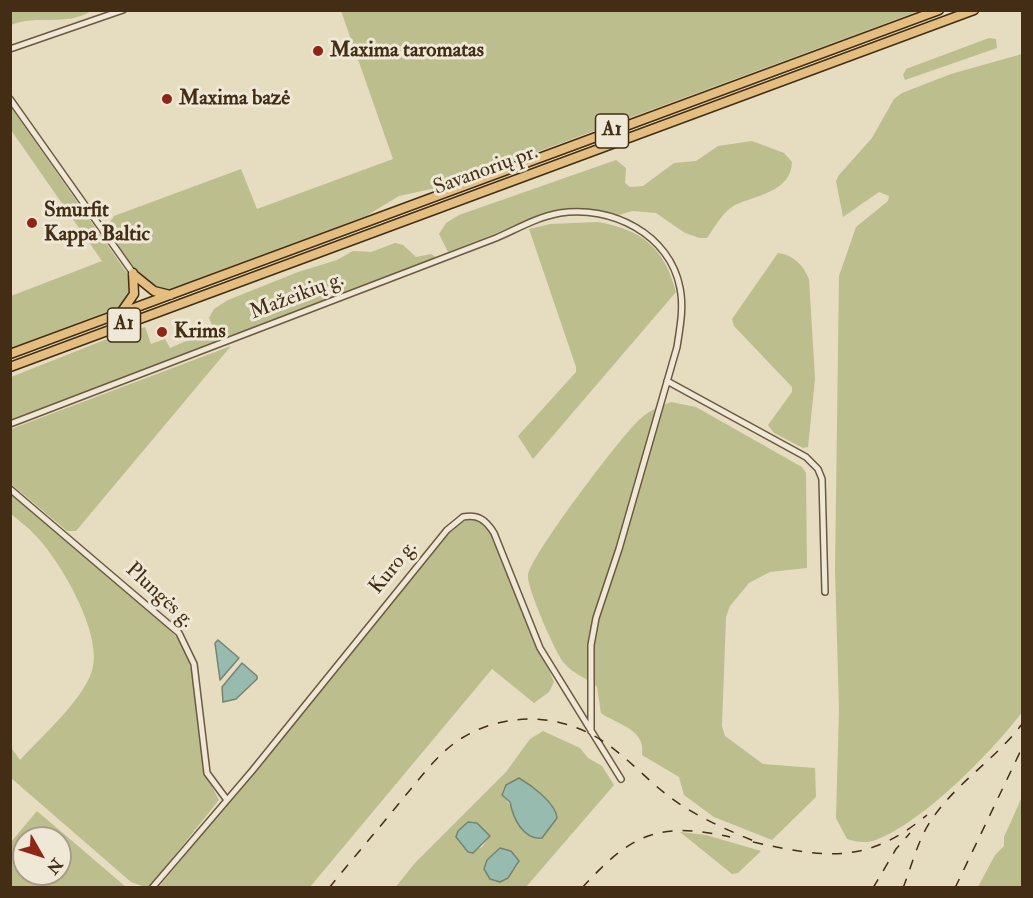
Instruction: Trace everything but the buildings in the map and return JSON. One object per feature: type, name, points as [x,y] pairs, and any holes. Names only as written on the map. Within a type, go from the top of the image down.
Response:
[{"type":"highway","name":"Savanorių pr.","points":[[10,354],[939,10]]},
{"type":"highway","name":"Savanorių pr.","points":[[10,367],[974,10]]},
{"type":"highway","points":[[133,273],[154,291],[170,295]]},
{"type":"highway","points":[[120,314],[134,294],[133,273]]},
{"type":"highway","points":[[10,373],[54,351]]},
{"type":"street","points":[[10,49],[123,10]]},
{"type":"street","points":[[10,99],[133,273]]},
{"type":"street","name":"Mažeikių g.","points":[[10,424],[496,238],[539,218],[561,213],[597,214],[625,221],[657,244],[675,273],[681,292],[681,315],[667,381],[619,549],[596,618],[591,645],[591,731]]},
{"type":"street","points":[[667,381],[815,465],[822,479],[825,592]]},
{"type":"street","name":"Plungės g.","points":[[10,489],[179,633],[194,664],[207,773],[227,800]]},
{"type":"street","name":"Kuro g.","points":[[152,888],[227,800],[447,530],[463,517],[479,517],[487,522],[494,533],[540,648],[621,779]]},
{"type":"green space","points":[[11,10],[91,11],[81,16],[61,20],[31,20],[11,25]]},
{"type":"green space","points":[[341,11],[919,11],[445,186],[399,196],[366,216],[169,289],[160,289],[151,285],[134,269],[108,232],[108,225],[114,216],[241,169],[257,209],[393,159]]},
{"type":"green space","points":[[989,38],[996,39],[997,48],[905,80],[903,75],[906,69]]},
{"type":"green space","points":[[1022,54],[1022,712],[976,765],[916,817],[874,841],[855,841],[847,839],[836,818],[839,709],[835,570],[839,276],[856,227],[888,201],[889,196],[879,192],[843,217],[836,181],[872,138],[894,99],[902,93],[951,74]]},
{"type":"green space","points":[[10,106],[129,276],[131,293],[119,307],[11,348],[11,296],[102,261],[11,130]]},
{"type":"green space","points":[[752,141],[784,153],[792,162],[790,172],[786,180],[771,191],[735,205],[727,211],[707,238],[685,233],[656,213],[632,211],[619,215],[574,209],[550,212],[448,252],[439,234],[446,223],[459,215],[616,160],[626,168],[625,183],[630,187],[643,186],[674,163],[696,161],[718,146]]},
{"type":"green space","points":[[598,222],[627,230],[649,243],[665,263],[676,292],[533,459],[518,436],[576,372],[576,367],[529,229],[550,224]]},
{"type":"green space","points":[[395,243],[403,245],[416,257],[431,254],[437,258],[11,420],[11,377],[117,335],[145,327],[151,344],[165,339],[170,348],[214,329],[209,318],[214,309],[228,300],[298,272],[337,260],[353,251],[371,252]]},
{"type":"green space","points":[[778,253],[789,256],[797,262],[809,279],[815,379],[808,447],[803,448],[774,433],[768,425],[792,392],[792,387],[734,326],[732,319]]},
{"type":"green space","points":[[231,346],[76,531],[67,531],[11,484],[11,429]]},
{"type":"green space","points":[[671,402],[696,407],[802,467],[806,473],[807,568],[770,572],[749,583],[730,606],[726,617],[722,726],[725,736],[763,764],[815,768],[816,797],[772,840],[714,817],[684,795],[679,777],[642,755],[640,739],[635,733],[601,713],[597,687],[572,670],[560,657],[542,620],[529,582],[528,575],[543,545],[626,434],[652,410]]},
{"type":"green space","points":[[11,494],[152,612],[183,644],[194,678],[203,770],[219,800],[150,886],[145,887],[131,882],[72,831],[72,826],[66,826],[11,778],[10,746],[20,760],[60,718],[87,682],[92,671],[94,656],[92,638],[86,619],[67,580],[45,547],[11,514]]},
{"type":"green space","points":[[470,519],[481,523],[489,531],[554,682],[549,692],[534,703],[492,669],[310,887],[158,888],[456,525]]},
{"type":"green space","points":[[543,731],[580,748],[588,758],[602,766],[614,785],[526,887],[395,888],[414,864],[506,772],[530,739]],"holes":[[[519,778],[548,800],[556,812],[557,818],[542,838],[534,837],[522,829],[502,795],[503,789]],[[468,822],[481,826],[490,836],[482,847],[468,852],[458,841],[458,831]],[[515,854],[518,865],[508,878],[484,869],[487,860]]]},
{"type":"green space","points":[[1022,797],[1022,887],[978,887],[995,855],[1004,846],[1004,837]]},
{"type":"green space","points":[[37,811],[55,826],[24,826]]},
{"type":"green space","points":[[680,832],[706,835],[761,851],[738,873],[732,874]]},
{"type":"green space","points":[[12,841],[12,886],[72,886],[72,841],[126,887],[11,887]]},
{"type":"water","points":[[218,640],[239,658],[220,680],[215,643]]},
{"type":"water","points":[[242,663],[257,676],[257,679],[236,699],[223,702],[222,687]]},
{"type":"water","points":[[519,778],[542,795],[556,812],[557,818],[542,838],[535,838],[524,832],[516,821],[510,802],[502,795],[506,785]]},
{"type":"water","points":[[468,822],[477,823],[490,836],[473,853],[468,852],[456,837],[458,831]]},
{"type":"water","points":[[500,848],[511,851],[519,861],[508,878],[500,882],[490,879],[484,869],[487,860]]},
{"type":"railway","points":[[329,888],[438,757],[462,738],[478,730],[513,720],[550,721],[585,731],[610,746],[681,805],[714,824],[761,844]]},
{"type":"railway","points":[[903,888],[919,844],[932,819],[953,793],[1012,737],[1022,724]]},
{"type":"railway","points":[[955,888],[1022,748]]},
{"type":"railway","points":[[753,842],[824,854],[865,850],[885,843],[927,815]]},
{"type":"railway","points":[[582,888],[616,855],[647,836],[683,831],[730,837]]},
{"type":"railway","points":[[873,888],[896,849],[910,833]]},
{"type":"place","name":"Maxima taromatas","points":[[318,51]]},
{"type":"place","name":"Maxima bazė","points":[[167,99]]},
{"type":"place","name":"Smurfit Kappa Baltic","points":[[32,223]]},
{"type":"place","name":"Krims","points":[[162,332]]}]
